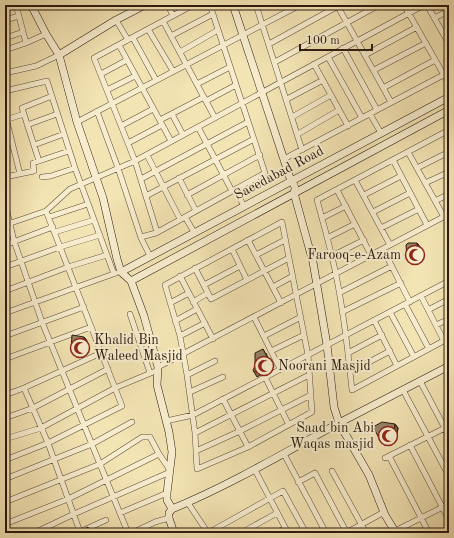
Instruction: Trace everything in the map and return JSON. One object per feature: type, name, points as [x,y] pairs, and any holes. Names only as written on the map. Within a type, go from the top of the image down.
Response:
[{"type":"street","points":[[5,8],[16,5],[26,43]]},
{"type":"street","points":[[31,5],[59,55],[77,122],[96,178],[118,273]]},
{"type":"street","points":[[5,73],[36,66],[59,55],[116,20],[145,5]]},
{"type":"street","points":[[168,5],[173,16]]},
{"type":"street","points":[[156,232],[135,161],[94,58],[193,5]]},
{"type":"street","points":[[141,237],[156,232],[265,173],[210,5]]},
{"type":"street","points":[[233,5],[291,182],[295,186],[296,190],[294,193],[313,262],[327,345],[334,407],[339,423],[369,475],[384,512],[395,532],[449,504]]},
{"type":"street","points":[[269,44],[339,5],[391,102]]},
{"type":"street","points":[[275,62],[379,5]]},
{"type":"street","points":[[404,5],[449,84]]},
{"type":"street","points":[[7,224],[46,211],[70,189],[135,161],[424,5]]},
{"type":"street","points":[[427,5],[449,44]]},
{"type":"street","points":[[258,6],[302,150]]},
{"type":"street","points":[[77,122],[297,6]]},
{"type":"street","points":[[434,18],[449,11]]},
{"type":"street","points":[[171,36],[213,14]]},
{"type":"street","points":[[5,20],[19,16]]},
{"type":"street","points":[[116,20],[156,80]]},
{"type":"street","points":[[163,21],[215,118]]},
{"type":"street","points":[[366,55],[417,27]]},
{"type":"street","points":[[148,29],[173,71]]},
{"type":"street","points":[[180,52],[218,30]]},
{"type":"street","points":[[5,38],[23,32]]},
{"type":"street","points":[[444,35],[449,32]]},
{"type":"street","points":[[5,50],[46,34]]},
{"type":"street","points":[[374,70],[426,43]]},
{"type":"street","points":[[118,45],[171,141]]},
{"type":"street","points":[[343,48],[377,110]]},
{"type":"street","points":[[328,57],[362,118]]},
{"type":"street","points":[[100,74],[126,60]]},
{"type":"street","points":[[383,88],[435,60]]},
{"type":"street","points":[[314,64],[348,126]]},
{"type":"street","points":[[197,84],[230,66]]},
{"type":"street","points":[[284,159],[449,72]]},
{"type":"street","points":[[107,90],[135,76]]},
{"type":"street","points":[[287,99],[323,80]]},
{"type":"street","points":[[5,91],[47,81],[69,151],[107,255],[118,273],[131,281],[144,316],[158,368],[157,385],[172,452],[167,493],[167,500],[172,509]]},
{"type":"street","points":[[128,143],[172,114],[236,85]]},
{"type":"street","points":[[292,117],[331,95]]},
{"type":"street","points":[[39,161],[22,108],[52,96]]},
{"type":"street","name":"Saeedabad Road","points":[[118,273],[449,97]]},
{"type":"street","points":[[121,126],[153,109]]},
{"type":"street","points":[[298,134],[339,110]]},
{"type":"street","name":"Saeedabad Road","points":[[131,281],[449,110]]},
{"type":"street","points":[[97,111],[141,237],[150,256]]},
{"type":"street","points":[[20,174],[7,133],[5,118],[24,114]]},
{"type":"street","points":[[27,125],[57,114]]},
{"type":"street","points":[[172,114],[183,135]]},
{"type":"street","points":[[370,114],[381,133]]},
{"type":"street","points":[[140,179],[248,122]]},
{"type":"street","points":[[198,127],[223,175],[244,206]]},
{"type":"street","points":[[421,296],[436,326],[446,340],[352,390],[346,335],[336,274],[317,200],[449,131]]},
{"type":"street","points":[[34,145],[64,134]]},
{"type":"street","points":[[146,196],[254,139]]},
{"type":"street","points":[[5,176],[34,171],[33,163],[69,151]]},
{"type":"street","points":[[408,152],[444,217]]},
{"type":"street","points":[[417,168],[449,152]]},
{"type":"street","points":[[146,155],[182,218],[194,232]]},
{"type":"street","points":[[187,195],[260,155]]},
{"type":"street","points":[[393,160],[427,225]]},
{"type":"street","points":[[42,177],[51,176],[75,168]]},
{"type":"street","points":[[426,183],[449,172]]},
{"type":"street","points":[[364,195],[401,176]]},
{"type":"street","points":[[179,178],[196,211]]},
{"type":"street","points":[[355,180],[390,245]]},
{"type":"street","points":[[337,190],[371,255]]},
{"type":"street","points":[[373,212],[410,193]]},
{"type":"street","points":[[435,201],[449,194]]},
{"type":"street","points":[[5,203],[7,224],[35,301],[128,533]]},
{"type":"street","points":[[49,217],[88,204]]},
{"type":"street","points":[[322,218],[346,206]]},
{"type":"street","points":[[381,228],[418,209]]},
{"type":"street","points":[[5,460],[48,443],[122,406],[46,211]]},
{"type":"street","points":[[5,440],[41,428],[115,388],[150,373],[449,214]]},
{"type":"street","points":[[5,245],[94,220]]},
{"type":"street","points":[[282,222],[286,240],[308,355],[312,412],[248,447],[197,469],[195,433],[188,375],[180,336],[165,285],[282,222]]},
{"type":"street","points":[[327,238],[355,224]]},
{"type":"street","points":[[5,267],[60,247],[100,235]]},
{"type":"street","points":[[248,240],[281,303]]},
{"type":"street","points":[[256,256],[286,240]]},
{"type":"street","points":[[332,256],[364,240]]},
{"type":"street","points":[[232,249],[247,280]]},
{"type":"street","points":[[383,249],[401,283],[408,303],[429,349]]},
{"type":"street","points":[[5,291],[68,267],[107,255]]},
{"type":"street","points":[[195,268],[212,300],[289,258]]},
{"type":"street","points":[[204,285],[240,266]]},
{"type":"street","points":[[339,292],[392,266]]},
{"type":"street","points":[[5,313],[35,301],[118,273]]},
{"type":"street","points":[[180,276],[213,339]]},
{"type":"street","points":[[273,287],[293,276]]},
{"type":"street","points":[[166,421],[193,415],[449,281]]},
{"type":"street","points":[[342,312],[401,283]]},
{"type":"street","points":[[170,303],[189,293]]},
{"type":"street","points":[[193,302],[208,294]]},
{"type":"street","points":[[428,310],[449,299]]},
{"type":"street","points":[[5,336],[84,307]]},
{"type":"street","points":[[176,321],[197,309]]},
{"type":"street","points":[[390,312],[414,357]]},
{"type":"street","points":[[130,314],[150,373]]},
{"type":"street","points":[[254,317],[280,369]]},
{"type":"street","points":[[264,336],[301,317]]},
{"type":"street","points":[[436,326],[449,319]]},
{"type":"street","points":[[374,320],[397,366]]},
{"type":"street","points":[[180,336],[205,323]]},
{"type":"street","points":[[5,359],[91,326]]},
{"type":"street","points":[[271,351],[304,335]]},
{"type":"street","points":[[348,353],[382,335]]},
{"type":"street","points":[[350,372],[390,351]]},
{"type":"street","points":[[5,395],[24,388],[101,353]]},
{"type":"street","points":[[188,375],[215,361]]},
{"type":"street","points":[[174,533],[169,518],[169,513],[172,509],[188,503],[255,470],[339,423],[449,366]]},
{"type":"street","points":[[5,418],[33,408],[108,369]]},
{"type":"street","points":[[195,433],[309,375]]},
{"type":"street","points":[[190,392],[223,377]]},
{"type":"street","points":[[265,377],[289,425]]},
{"type":"street","points":[[420,381],[447,427],[449,436]]},
{"type":"street","points":[[24,388],[48,443],[79,532],[106,520]]},
{"type":"street","points":[[403,390],[449,476]]},
{"type":"street","points":[[196,451],[240,431],[311,395]]},
{"type":"street","points":[[223,399],[248,447]]},
{"type":"street","points":[[5,479],[92,444],[132,422]]},
{"type":"street","points":[[430,533],[387,457],[447,427]]},
{"type":"street","points":[[5,502],[100,464],[142,437],[150,437],[170,471]]},
{"type":"street","points":[[410,445],[449,520]]},
{"type":"street","points":[[5,524],[68,499],[159,454]]},
{"type":"street","points":[[284,454],[326,533]]},
{"type":"street","points":[[255,470],[286,531],[277,533]]},
{"type":"street","points":[[34,533],[170,471]]},
{"type":"street","points":[[332,471],[366,533]]},
{"type":"street","points":[[298,482],[315,473],[347,533],[384,512]]},
{"type":"street","points":[[188,503],[208,533],[283,491],[306,533]]},
{"type":"street","points":[[120,513],[167,493]]},
{"type":"street","points":[[241,533],[277,513]]},
{"type":"street","points":[[132,533],[140,531],[155,522],[169,518]]},
{"type":"building","points":[[408,243],[417,243],[418,257],[407,258],[406,245]]},
{"type":"building","points":[[72,335],[84,337],[83,351],[71,350]]},
{"type":"building","points":[[263,349],[267,357],[267,366],[254,372],[255,353]]},
{"type":"building","points":[[382,422],[395,424],[393,437],[384,436],[379,438],[373,427]]},
{"type":"building","points":[[88,527],[90,533],[78,533],[78,532]]},
{"type":"place","name":"Farooq-e-Azam","points":[[415,255]]},
{"type":"place","name":"Khalid Bin Waleed Masjid","points":[[80,348]]},
{"type":"place","name":"Noorani Masjid","points":[[264,366]]},
{"type":"place","name":"Saad bin Abi Waqas masjid","points":[[388,436]]}]
